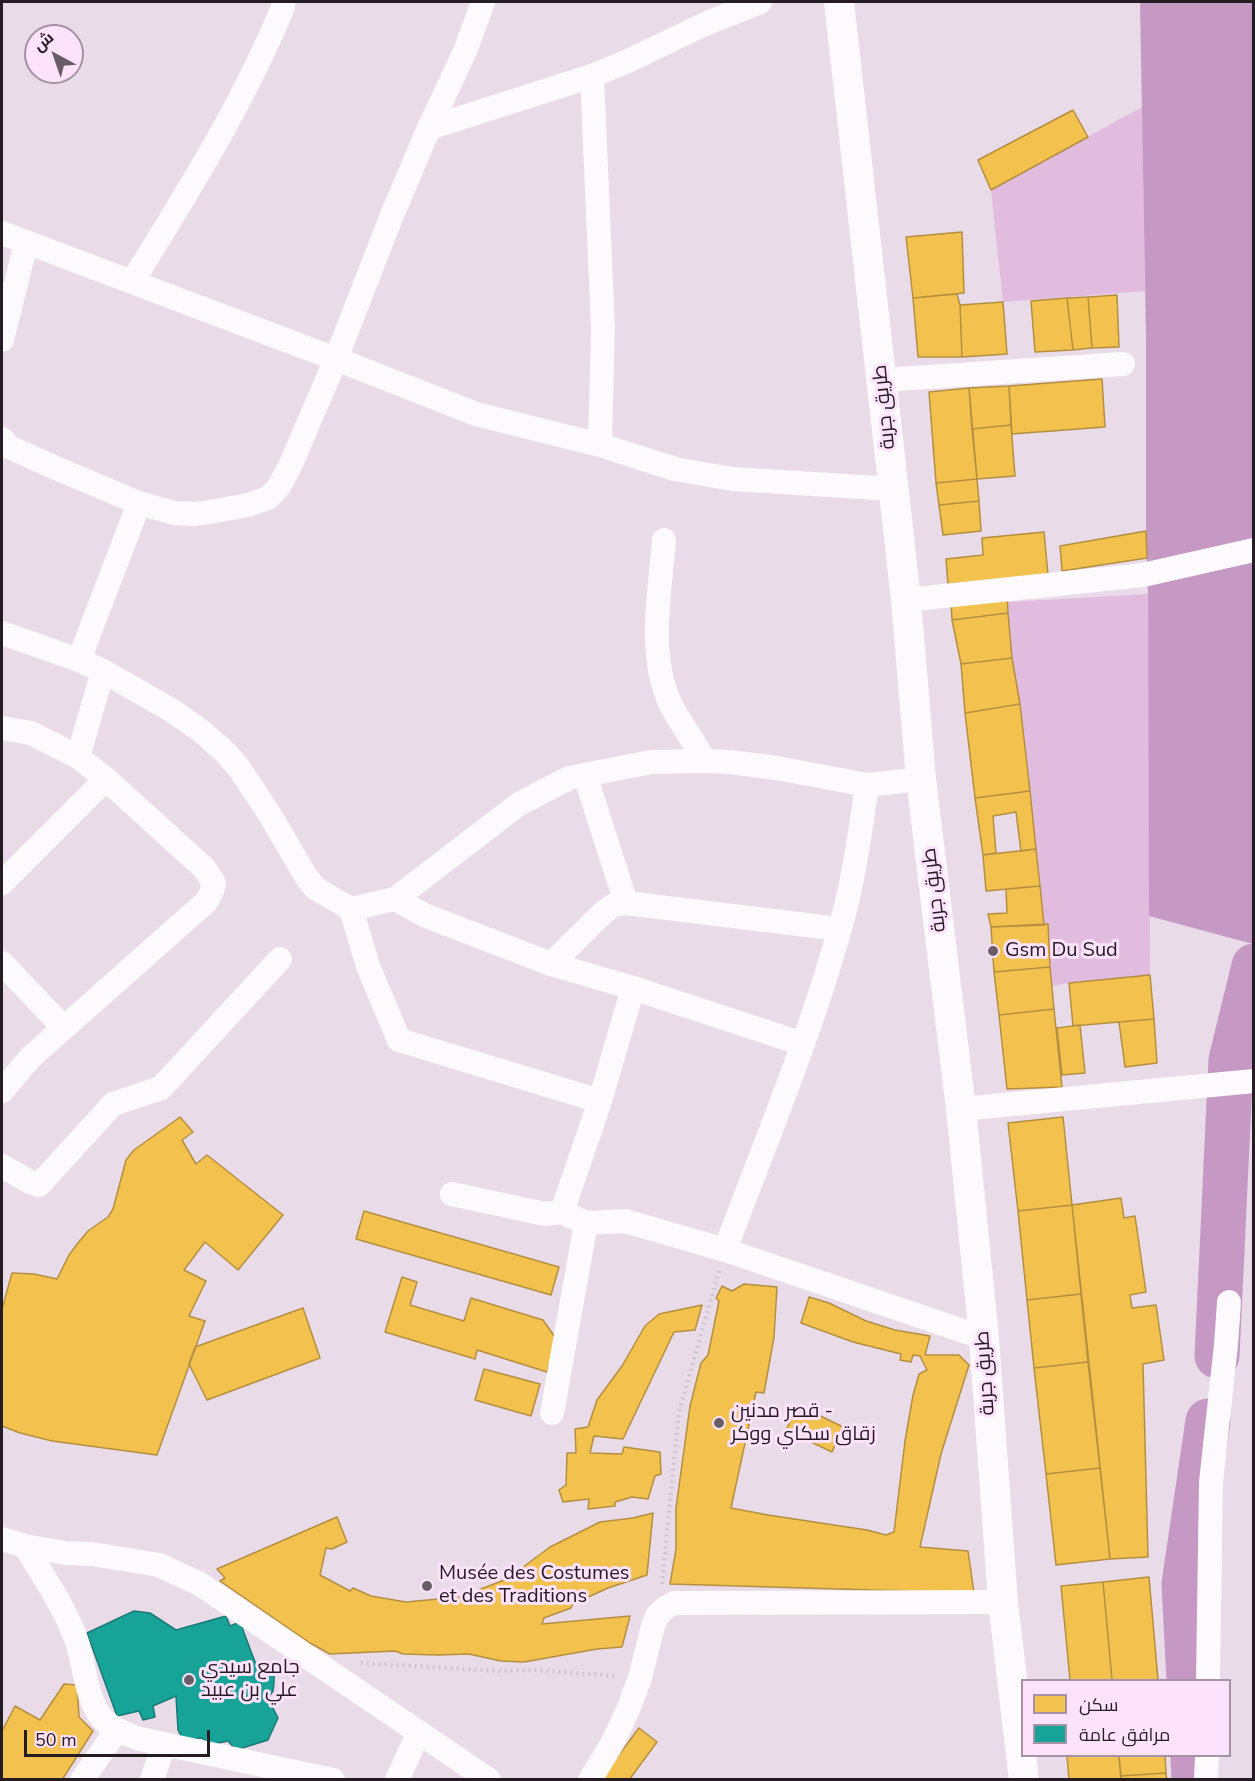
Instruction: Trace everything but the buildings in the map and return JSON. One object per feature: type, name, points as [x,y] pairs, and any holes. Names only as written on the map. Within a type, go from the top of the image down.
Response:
[{"type":"main road","name":"طريق جربة","points":[[839,2],[906,600],[921,779],[961,1109],[984,1338],[1002,1602],[1021,1755]]},
{"type":"main road","name":"طريق جربة","points":[[1021,1757],[1024,1779]]},
{"type":"street","points":[[132,282],[229,121],[266,47],[284,2]]},
{"type":"street","points":[[2,439],[9,447],[140,503],[174,513],[195,514],[248,505],[268,498],[278,488],[290,466],[336,359],[392,215],[466,49],[483,2]]},
{"type":"street","points":[[429,128],[592,76],[705,24],[760,2]]},
{"type":"street","points":[[592,76],[603,328],[600,445]]},
{"type":"street","points":[[2,233],[476,414],[600,445],[675,469],[732,479],[894,489]]},
{"type":"street","points":[[2,340],[26,243]]},
{"type":"street","points":[[882,380],[1123,364]]},
{"type":"street","points":[[79,660],[140,503]]},
{"type":"street","points":[[664,540],[657,624],[659,666],[670,703],[705,761]]},
{"type":"street","points":[[906,600],[1143,575],[1254,550]]},
{"type":"street","points":[[2,633],[79,660],[103,671],[171,710],[200,730],[239,768],[315,888],[351,909],[395,899],[519,804],[569,778],[651,762],[705,761],[777,768],[867,785],[921,779]]},
{"type":"street","points":[[78,757],[103,671]]},
{"type":"street","points":[[2,728],[31,733],[78,757],[106,778],[204,868],[214,883],[206,902],[31,1057],[2,1091]]},
{"type":"street","points":[[585,775],[626,903]]},
{"type":"street","points":[[4,875],[106,778]]},
{"type":"street","points":[[725,1250],[802,1044],[845,907],[859,843],[867,785]]},
{"type":"street","points":[[395,899],[424,915],[550,964],[633,988],[802,1044]]},
{"type":"street","points":[[550,964],[604,912],[614,905],[626,903],[838,929]]},
{"type":"street","points":[[351,909],[368,966],[399,1040],[600,1101]]},
{"type":"street","points":[[2,1166],[39,1185],[113,1104],[161,1088],[280,959]]},
{"type":"street","points":[[2,963],[64,1028]]},
{"type":"street","points":[[562,1212],[600,1101],[633,988]]},
{"type":"street","points":[[961,1109],[1254,1081]]},
{"type":"street","points":[[452,1194],[546,1214],[562,1212],[586,1223],[625,1221],[725,1250],[984,1338]]},
{"type":"street","points":[[552,1413],[586,1223]]},
{"type":"street","points":[[1208,1679],[1211,1482],[1230,1302]]},
{"type":"street","points":[[2,1539],[25,1546],[66,1553],[92,1554],[159,1565],[200,1584],[489,1779]]},
{"type":"street","points":[[25,1546],[70,1625],[94,1708],[102,1719],[117,1730],[140,1739],[279,1774],[333,1779]]},
{"type":"street","points":[[590,1779],[613,1742],[628,1710],[640,1678],[657,1616],[674,1603],[1002,1602]]},
{"type":"street","points":[[82,1779],[117,1730]]},
{"type":"street","points":[[397,1779],[419,1732]]},
{"type":"street","points":[[152,1779],[164,1744]]},
{"type":"street","points":[[1206,1779],[1207,1757]]},
{"type":"path","points":[[665,1608],[661,1579],[679,1412],[725,1250]]},
{"type":"path","points":[[356,1663],[501,1671],[536,1670],[640,1678]]},
{"type":"shaded area","points":[[1140,2],[1253,2],[1253,944],[1149,916],[1146,337]]},
{"type":"shaded area","points":[[1142,107],[1145,291],[1003,302],[991,190]]},
{"type":"shaded area","points":[[1148,594],[1150,975],[1051,986],[1007,602]]},
{"type":"waterway","points":[[1217,1356],[1231,1060],[1254,966]]},
{"type":"waterway","points":[[1189,1679],[1184,1584],[1208,1421]]},
{"type":"waterway","points":[[1193,1757],[1194,1780]]},
{"type":"place","name":"Gsm Du Sud","points":[[993,951]]},
{"type":"place","name":"قصر مدنين - زقاق سكاي ووكر","points":[[719,1423]]},
{"type":"place","name":"Musée des Costumes et des Traditions","points":[[427,1586]]},
{"type":"place","name":"جامع سيدي علي بن عبيد","points":[[189,1680]]}]
